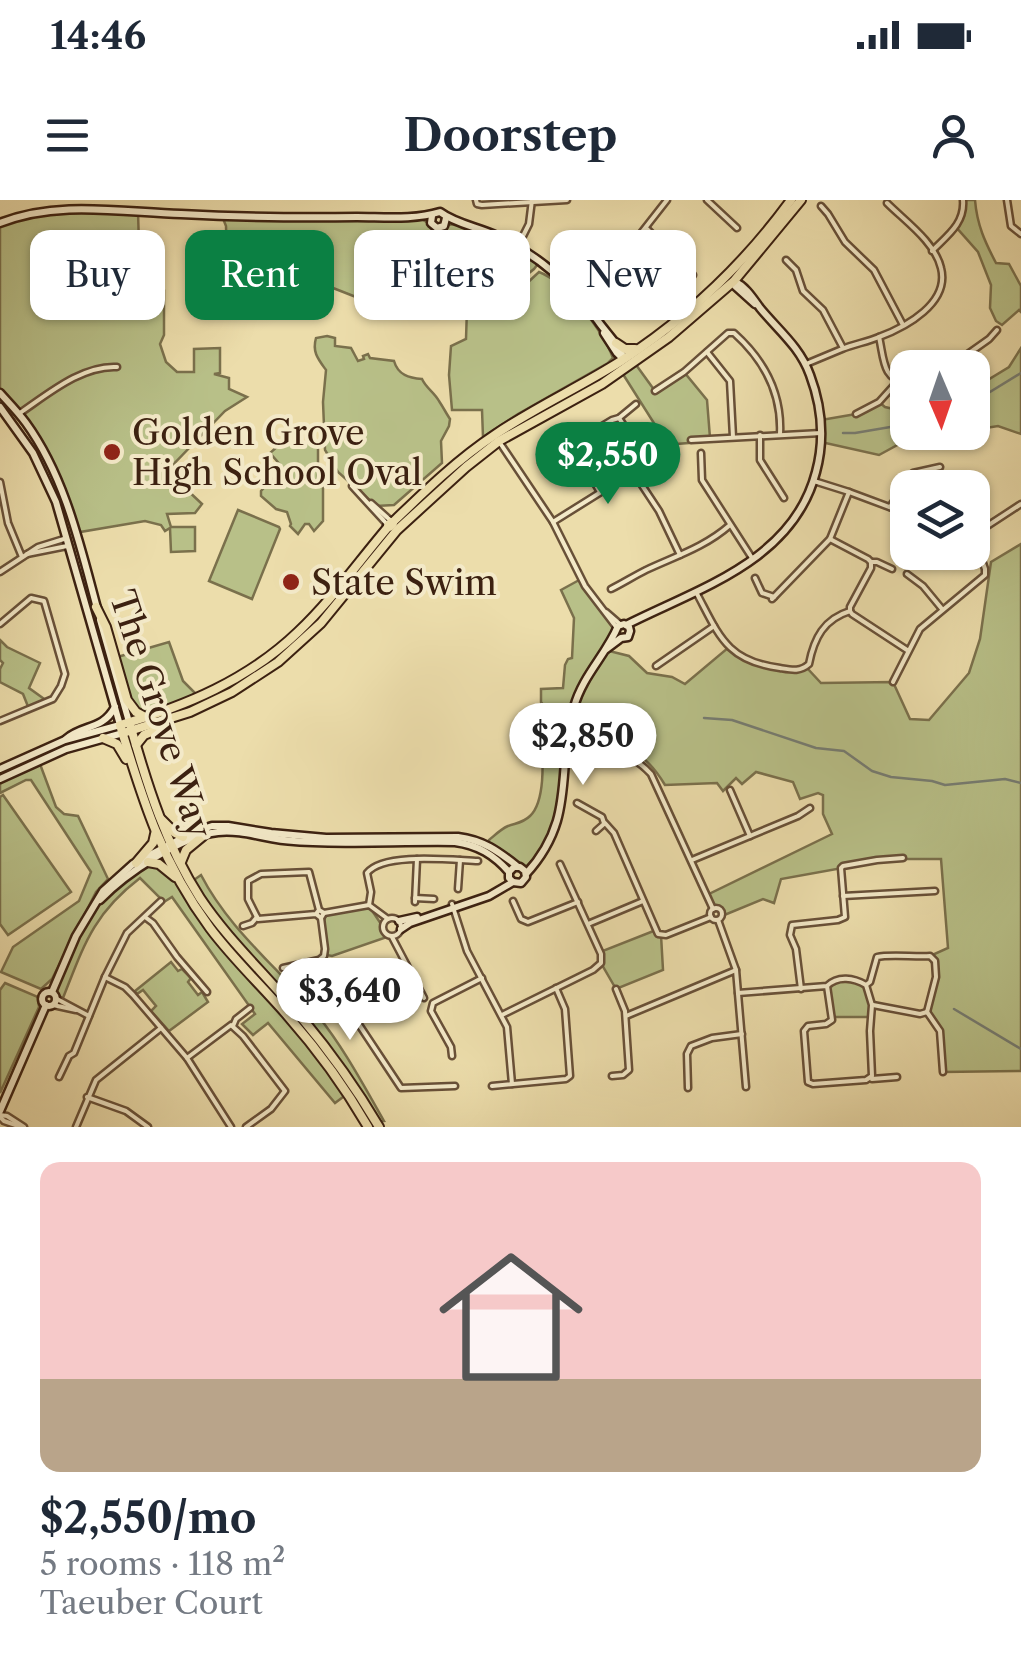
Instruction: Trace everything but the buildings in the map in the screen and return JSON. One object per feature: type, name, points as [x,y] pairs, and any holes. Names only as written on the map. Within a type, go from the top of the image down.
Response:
[{"type":"main road","points":[[731,277],[791,200]]},
{"type":"main road","points":[[136,745],[144,735],[232,692],[320,623],[393,526],[455,464],[669,337],[731,277],[801,200]]},
{"type":"main road","points":[[616,343],[640,353]]},
{"type":"main road","points":[[126,728],[200,698],[274,659],[360,567]]},
{"type":"main road","points":[[96,607],[106,627],[127,700],[146,718]]},
{"type":"main road","points":[[126,728],[194,711]]},
{"type":"main road","name":"The Grove Way","points":[[126,728],[136,745],[179,880],[233,956],[313,1046],[368,1127]]},
{"type":"main road","name":"The Grove Way","points":[[126,728],[133,772],[155,833],[224,930],[322,1042],[379,1127]]},
{"type":"main road","points":[[103,738],[119,747],[133,772]]},
{"type":"main road","points":[[159,818],[183,837]]},
{"type":"main road","points":[[136,863],[153,843],[155,833]]},
{"type":"main road","points":[[180,864],[186,850],[203,836]]},
{"type":"main road","points":[[148,862],[159,864],[179,880]]},
{"type":"street","points":[[476,200],[482,206],[510,201],[568,200]]},
{"type":"street","points":[[526,230],[532,200]]},
{"type":"street","points":[[646,229],[666,200]]},
{"type":"street","points":[[707,200],[737,228]]},
{"type":"street","points":[[932,251],[958,224],[964,214],[964,200]]},
{"type":"street","points":[[1007,200],[1011,226],[1021,234]]},
{"type":"street","points":[[806,364],[880,337],[926,309],[939,292],[942,269],[932,251],[887,203]]},
{"type":"street","points":[[821,206],[845,242],[874,270],[903,324]]},
{"type":"street","points":[[0,223],[14,216],[66,208],[270,218],[439,214],[478,230]]},
{"type":"street","points":[[786,260],[796,270],[804,291],[823,310],[843,348]]},
{"type":"street","points":[[478,861],[417,859],[370,868],[370,906],[383,924],[384,933],[500,886],[538,857],[552,836],[560,812],[570,720],[590,670],[622,630],[754,560],[771,547],[793,521],[814,481],[822,432],[817,397],[806,364],[760,308],[734,286],[731,277]]},
{"type":"street","points":[[599,322],[616,343],[624,364]]},
{"type":"street","points":[[599,322],[624,364]]},
{"type":"street","points":[[975,350],[990,340],[996,330]]},
{"type":"street","points":[[655,392],[731,332],[760,360],[773,385],[780,406],[780,434]]},
{"type":"street","points":[[880,337],[884,366],[890,375]]},
{"type":"street","points":[[707,352],[730,381],[732,437]]},
{"type":"street","points":[[11,420],[91,370],[118,367]]},
{"type":"street","points":[[856,414],[879,402],[890,390]]},
{"type":"street","name":"The Grove Way","points":[[0,393],[47,458],[61,488],[126,728]]},
{"type":"street","points":[[541,463],[636,404]]},
{"type":"street","name":"The Grove Way","points":[[0,407],[42,470],[56,502],[115,707],[126,728]]},
{"type":"street","points":[[619,418],[638,455]]},
{"type":"street","points":[[691,440],[822,432]]},
{"type":"street","points":[[760,436],[760,460],[784,498]]},
{"type":"street","points":[[496,438],[553,522],[581,579],[622,630]]},
{"type":"street","points":[[572,444],[600,492]]},
{"type":"street","points":[[553,522],[609,486],[638,455],[660,446]]},
{"type":"street","points":[[701,453],[702,480],[754,560]]},
{"type":"street","points":[[628,464],[659,511],[680,555]]},
{"type":"street","points":[[926,470],[940,467]]},
{"type":"street","points":[[814,481],[890,507]]},
{"type":"street","points":[[0,482],[8,523],[25,556]]},
{"type":"street","points":[[352,486],[393,526]]},
{"type":"street","points":[[754,578],[762,592],[773,598],[830,539],[850,492]]},
{"type":"street","points":[[990,522],[1021,504]]},
{"type":"street","points":[[0,526],[8,523]]},
{"type":"street","points":[[611,590],[716,538],[730,525]]},
{"type":"street","points":[[0,572],[25,556],[77,538]]},
{"type":"street","points":[[830,539],[870,562],[890,568]]},
{"type":"street","points":[[696,592],[726,643],[744,659],[800,670],[807,668],[820,631],[850,610],[871,568],[870,562]]},
{"type":"street","points":[[893,682],[920,629],[984,575],[985,570]]},
{"type":"street","points":[[907,574],[942,609]]},
{"type":"street","points":[[0,624],[31,598],[44,601],[65,674],[53,699],[0,721]]},
{"type":"street","points":[[850,610],[909,651]]},
{"type":"street","points":[[656,666],[714,626]]},
{"type":"street","points":[[65,740],[71,734],[99,725],[115,707]]},
{"type":"street","points":[[0,779],[66,749],[126,728]]},
{"type":"street","points":[[0,769],[65,740],[126,728]]},
{"type":"street","points":[[567,746],[615,750],[643,765],[658,785],[714,908],[722,912],[718,920]]},
{"type":"street","points":[[730,790],[750,836]]},
{"type":"street","points":[[577,803],[602,817],[614,832],[657,932],[663,936],[711,917],[718,920],[736,970],[746,1087]]},
{"type":"street","points":[[692,860],[810,808]]},
{"type":"street","points":[[596,831],[604,824]]},
{"type":"street","points":[[95,903],[120,880],[183,837],[212,826],[326,838],[458,837],[494,848],[522,869]]},
{"type":"street","points":[[23,1127],[6,1122],[0,1114],[52,1000],[64,960],[97,898],[136,863],[203,836],[228,832],[309,842],[455,842],[470,844],[492,855],[511,877],[521,882],[522,869]]},
{"type":"street","points":[[890,849],[892,858]]},
{"type":"street","points":[[801,989],[790,928],[794,924],[844,917],[843,866],[903,858]]},
{"type":"street","points":[[417,859],[415,900],[434,900]]},
{"type":"street","points":[[458,890],[460,860]]},
{"type":"street","points":[[502,1015],[601,963],[601,954],[560,864]]},
{"type":"street","points":[[283,968],[319,960],[326,949],[320,914],[309,872],[262,874],[248,880],[248,899],[257,917],[320,914],[370,906],[398,930],[406,964],[424,998]]},
{"type":"street","points":[[844,896],[935,891]]},
{"type":"street","points":[[146,917],[162,901]]},
{"type":"street","points":[[513,901],[520,916],[528,922],[578,902]]},
{"type":"street","points":[[588,924],[643,901]]},
{"type":"street","points":[[453,906],[467,951],[507,1027],[512,1084]]},
{"type":"street","points":[[711,917],[714,908]]},
{"type":"street","points":[[243,926],[257,917]]},
{"type":"street","points":[[59,1077],[74,1053],[126,933],[140,918],[154,923],[206,992]]},
{"type":"street","points":[[383,924],[388,919]]},
{"type":"street","points":[[866,985],[877,957],[930,956],[935,961],[936,978],[927,1012],[940,1031],[943,1072]]},
{"type":"street","points":[[406,964],[350,994],[346,1006],[401,1088],[455,1086]]},
{"type":"street","points":[[626,1016],[736,970]]},
{"type":"street","points":[[105,977],[125,987],[162,1028],[187,1058],[231,1127]]},
{"type":"street","points":[[452,1056],[452,1047],[431,1006],[482,978]]},
{"type":"street","points":[[738,993],[828,986],[842,978],[866,985]]},
{"type":"street","points":[[866,985],[872,1005],[870,1079]]},
{"type":"street","points":[[828,986],[832,1020],[808,1026],[804,1031],[808,1082],[897,1077]]},
{"type":"street","points":[[492,1086],[570,1076],[565,1008],[556,988]]},
{"type":"street","points":[[612,1076],[629,1070],[626,1016],[616,989]]},
{"type":"street","points":[[52,1000],[88,1016]]},
{"type":"street","points":[[872,1005],[927,1012]]},
{"type":"street","points":[[233,1026],[250,1008]]},
{"type":"street","points":[[187,1058],[230,1025],[253,1048],[285,1090],[271,1109],[246,1127]]},
{"type":"street","points":[[76,1127],[96,1080],[162,1028]]},
{"type":"street","points":[[688,1088],[689,1048],[712,1038],[742,1034]]},
{"type":"street","points":[[942,1056],[952,1054]]},
{"type":"street","points":[[87,1097],[126,1111],[148,1127]]},
{"type":"green space","points":[[964,200],[975,200],[982,233],[996,263],[1009,264],[1021,286],[1021,312],[1002,325],[990,308],[991,285],[978,252],[956,227],[964,214]]},
{"type":"green space","points":[[33,212],[138,212],[139,230],[30,230],[30,320],[164,320],[160,344],[166,362],[177,372],[194,372],[194,349],[220,348],[220,373],[214,374],[229,378],[229,389],[247,397],[225,411],[167,471],[202,504],[195,513],[167,514],[171,527],[195,527],[195,551],[171,552],[170,528],[165,531],[161,525],[145,521],[80,532],[45,455],[27,424],[0,393],[0,223]]},
{"type":"green space","points":[[222,216],[418,217],[435,227],[455,224],[477,230],[354,230],[354,296],[334,288],[334,230],[226,230]]},
{"type":"green space","points":[[530,254],[541,260],[530,272]]},
{"type":"green space","points":[[539,272],[550,277],[550,320],[590,320],[613,358],[483,437],[482,410],[452,410],[451,346],[466,339],[467,320],[530,320],[530,280]]},
{"type":"green space","points":[[316,338],[335,338],[335,346],[351,348],[358,361],[368,354],[370,358],[394,361],[405,375],[422,379],[450,419],[441,441],[442,463],[394,505],[376,506],[338,472],[325,450],[326,370],[315,347]]},
{"type":"green space","points":[[1021,348],[1021,434],[990,427],[990,379],[1009,367]]},
{"type":"green space","points":[[634,362],[655,391],[684,372],[707,400],[710,438],[676,444],[665,452],[658,442],[664,439],[621,371]]},
{"type":"green space","points":[[879,402],[890,408],[890,449],[879,455],[821,442],[821,420],[856,414]]},
{"type":"green space","points":[[595,430],[619,471],[609,487],[600,492],[572,444]]},
{"type":"green space","points":[[318,442],[323,521],[314,531],[305,524],[298,534],[290,526],[287,512],[276,509],[261,496],[261,491],[283,468],[270,453],[279,445]]},
{"type":"green space","points":[[238,510],[280,529],[252,599],[209,581]]},
{"type":"green space","points":[[1021,544],[1021,1071],[943,1072],[940,1031],[929,1010],[936,978],[930,956],[948,948],[941,859],[892,859],[781,879],[774,903],[763,899],[722,916],[707,895],[832,834],[823,814],[823,795],[800,799],[793,782],[756,772],[742,784],[736,778],[723,791],[717,783],[665,785],[646,760],[625,747],[569,739],[559,810],[536,856],[523,869],[489,846],[489,840],[500,830],[530,816],[540,796],[544,706],[541,689],[563,688],[565,665],[572,658],[574,618],[561,590],[581,579],[617,628],[605,650],[629,656],[647,673],[672,677],[685,684],[729,647],[766,665],[807,668],[821,683],[893,682],[910,719],[929,720],[969,673],[980,639],[991,562]]},
{"type":"green space","points":[[0,640],[40,663],[29,688],[47,701],[29,709],[23,694],[0,682]]},
{"type":"green space","points":[[169,642],[183,681],[200,698],[147,718],[133,709],[112,661]]},
{"type":"green space","points":[[40,764],[56,807],[64,814],[78,816],[108,879],[96,892],[52,979],[41,989],[1,972],[13,947],[79,901],[91,872],[31,780],[0,793],[0,782]]},
{"type":"green space","points":[[3,795],[71,892],[8,935],[0,924]]},
{"type":"green space","points":[[148,860],[179,880],[192,902],[303,1034],[347,1094],[335,1103],[268,1023],[253,1035],[242,1024],[255,1014],[172,897],[164,902],[140,878],[101,918],[84,946],[63,998],[52,992],[89,912],[132,868]]},
{"type":"green space","points":[[201,875],[239,930],[324,1023],[384,1121],[376,1122],[322,1042],[237,946],[191,882]]},
{"type":"green space","points":[[361,907],[371,909],[387,937],[327,955],[327,914]]},
{"type":"green space","points":[[656,930],[661,935],[663,970],[616,989],[601,963],[600,952]]},
{"type":"green space","points":[[171,962],[191,978],[188,982],[208,1002],[169,1031],[151,1011],[156,1006],[143,990],[137,994],[135,991]]},
{"type":"green space","points":[[841,978],[866,985],[871,1017],[833,1017],[827,986]]},
{"type":"green space","points":[[5,983],[38,997],[39,1007],[0,1093],[0,990]]},
{"type":"waterway","points":[[990,392],[1021,373]]},
{"type":"waterway","points":[[843,433],[890,427]]},
{"type":"waterway","points":[[704,718],[732,720],[816,748],[844,751],[872,771],[891,777],[945,785],[1005,779],[1021,783]]},
{"type":"waterway","points":[[954,1009],[1021,1049]]},
{"type":"place","name":"Golden Grove High School Oval","points":[[112,452]]},
{"type":"place","name":"State Swim","points":[[291,582]]}]
